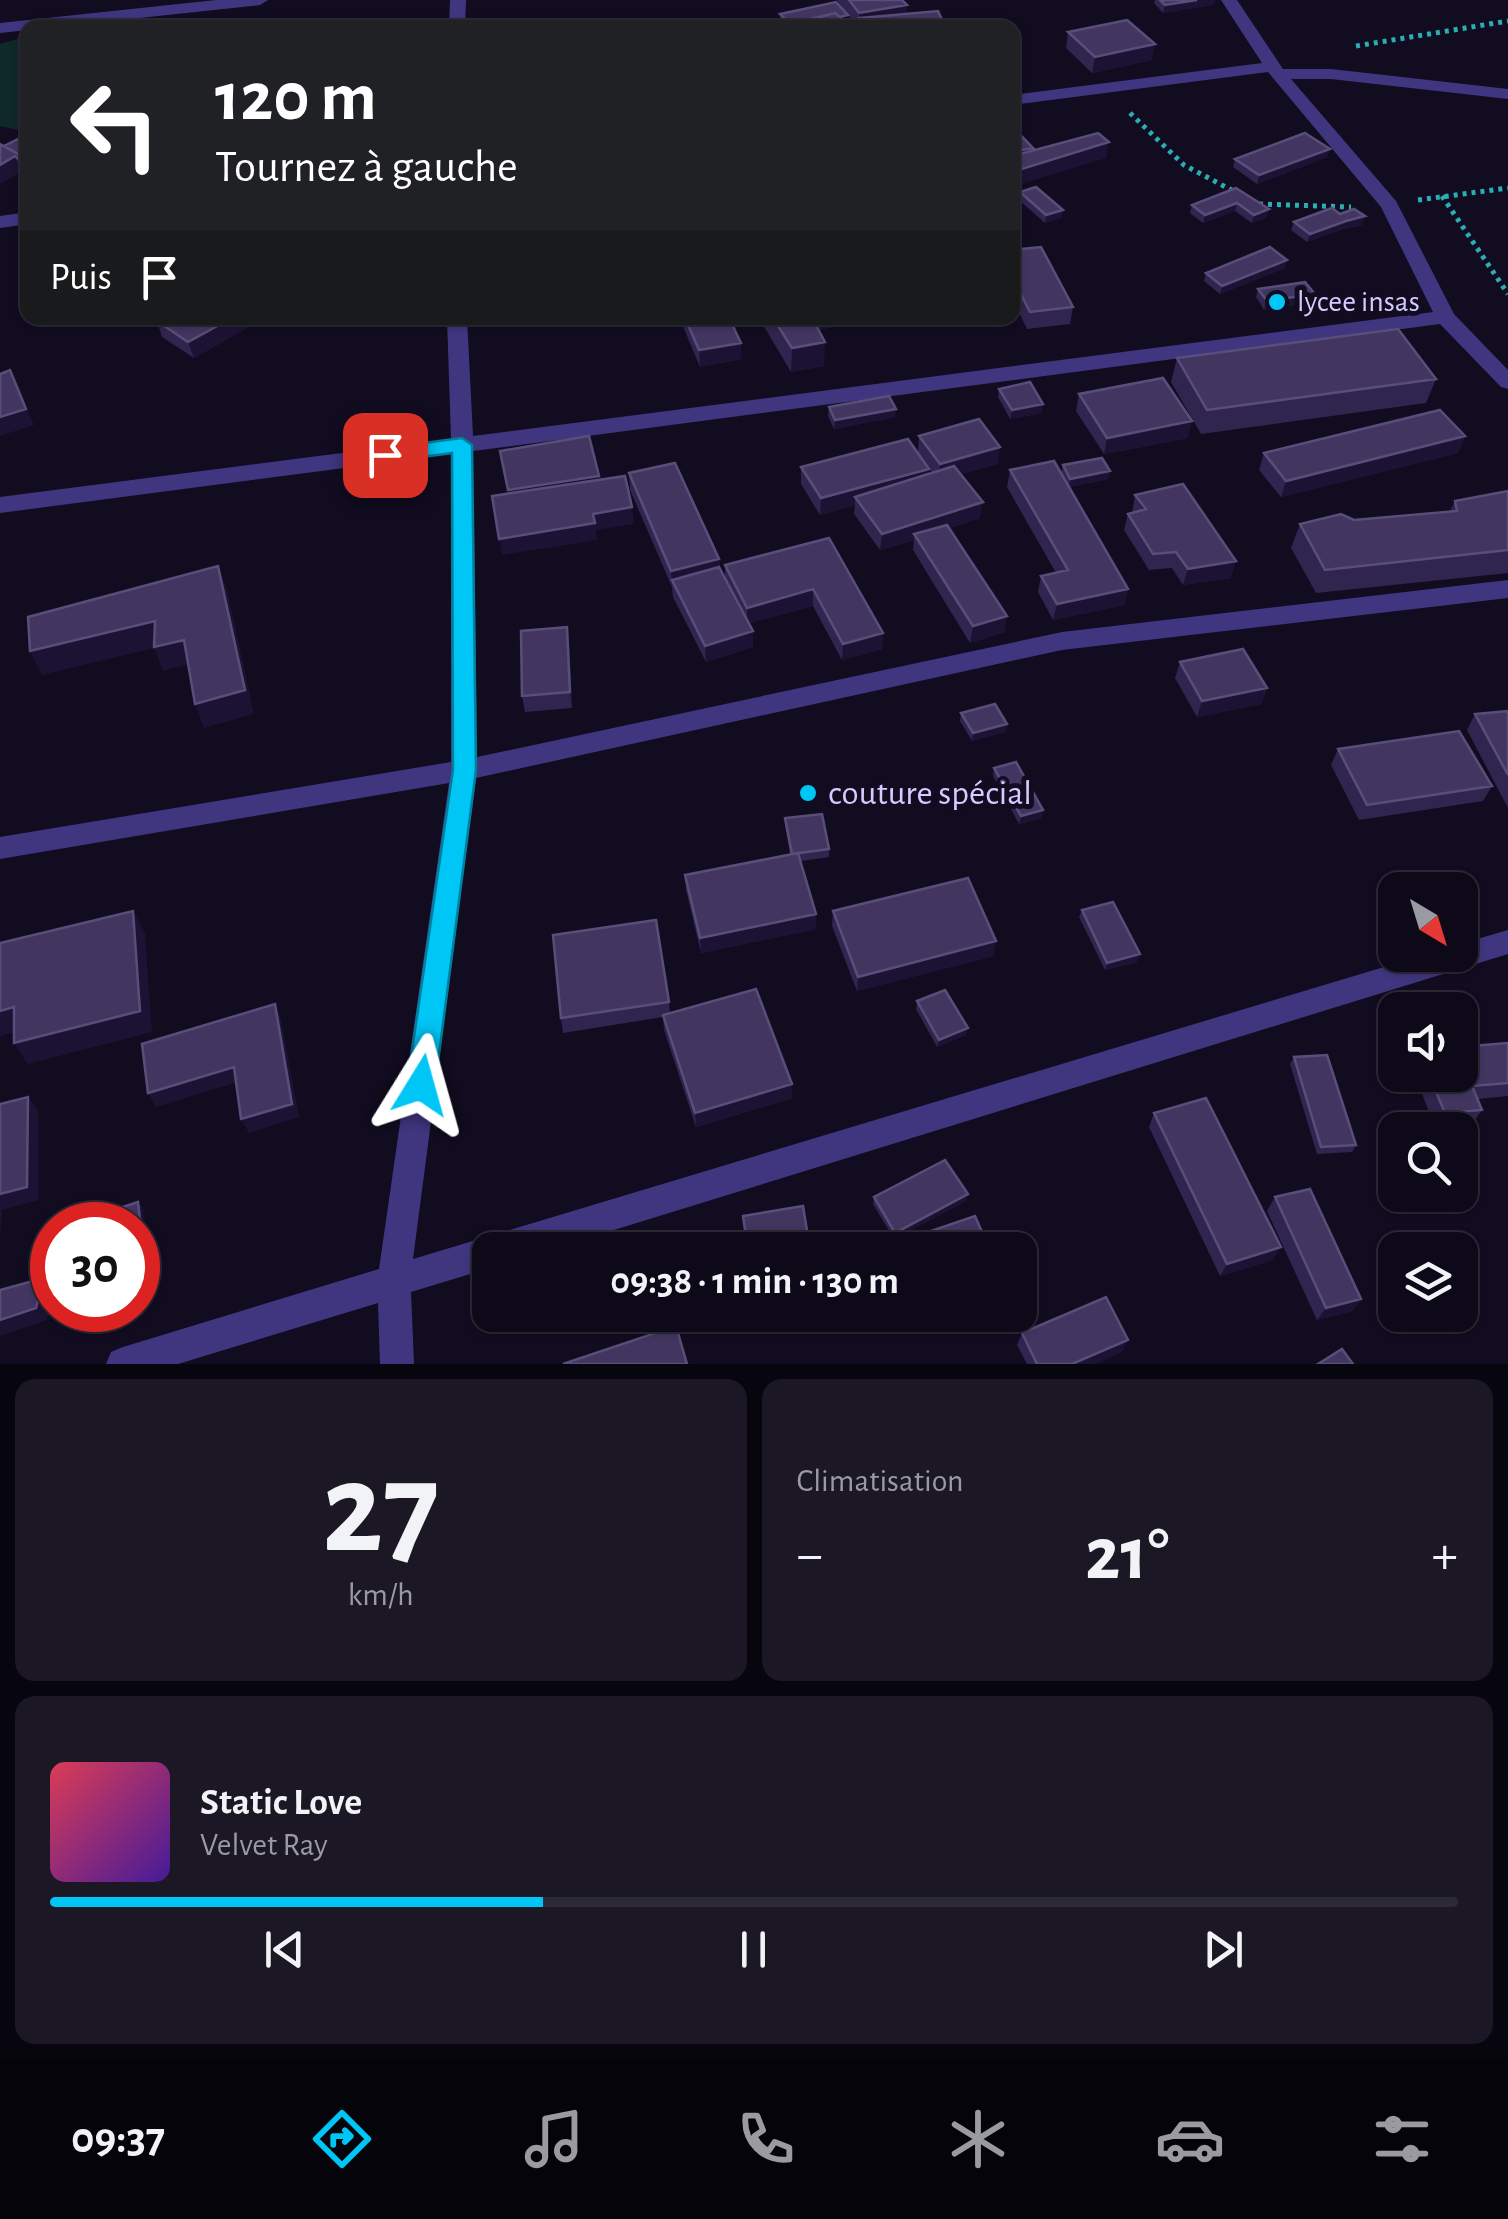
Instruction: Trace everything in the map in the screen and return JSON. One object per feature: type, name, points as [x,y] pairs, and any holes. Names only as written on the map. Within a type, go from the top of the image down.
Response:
[{"type":"street","points":[[74,20],[260,0]]},
{"type":"street","points":[[1229,0],[1276,70],[1390,205],[1445,317],[1508,382]]},
{"type":"street","points":[[1020,99],[1276,70],[1508,94]]},
{"type":"street","points":[[0,506],[1445,317]]},
{"type":"street","points":[[397,1364],[394,1282],[464,770],[457,325]]},
{"type":"street","points":[[0,848],[464,770],[1062,641],[1508,589]]},
{"type":"street","points":[[557,1232],[1508,942]]},
{"type":"street","points":[[123,1364],[472,1258]]},
{"type":"path","points":[[1341,48],[1508,21]]},
{"type":"path","points":[[1128,88],[1126,97],[1132,117],[1148,134],[1184,165],[1262,206],[1390,205],[1508,188]]},
{"type":"path","points":[[1442,196],[1508,294]]},
{"type":"green space","points":[[20,38],[20,130],[0,126],[0,44]]},
{"type":"building","points":[[849,0],[902,0],[907,5],[859,13]]},
{"type":"building","points":[[1160,0],[1197,0],[1165,5]]},
{"type":"building","points":[[836,2],[848,15],[840,17],[835,13],[786,20],[780,14]]},
{"type":"building","points":[[938,11],[942,20],[860,20]]},
{"type":"building","points":[[835,13],[844,20],[808,20]]},
{"type":"building","points":[[1127,20],[1155,44],[1095,57],[1068,32]]},
{"type":"building","points":[[1098,133],[1109,142],[1020,170],[1020,154]]},
{"type":"building","points":[[1305,133],[1330,149],[1259,175],[1235,159]]},
{"type":"building","points":[[1020,134],[1033,148],[1020,150]]},
{"type":"building","points":[[20,138],[20,155],[4,146]]},
{"type":"building","points":[[0,144],[20,155],[20,160],[15,156],[0,165]]},
{"type":"building","points":[[1036,187],[1063,210],[1046,215],[1020,192]]},
{"type":"building","points":[[1236,188],[1269,209],[1254,215],[1237,203],[1205,215],[1192,205]]},
{"type":"building","points":[[1332,208],[1340,214],[1354,209],[1365,216],[1310,234],[1294,222]]},
{"type":"building","points":[[1041,247],[1073,307],[1030,312],[1020,293],[1020,249]]},
{"type":"building","points":[[1270,247],[1287,260],[1222,286],[1206,273]]},
{"type":"building","points":[[1305,282],[1315,294],[1267,301],[1258,289]]},
{"type":"building","points":[[163,325],[219,325],[188,342]]},
{"type":"building","points":[[688,325],[732,325],[741,343],[699,350]]},
{"type":"building","points":[[777,325],[816,325],[825,342],[792,348]]},
{"type":"building","points":[[1398,329],[1436,379],[1207,410],[1177,358]]},
{"type":"building","points":[[10,370],[26,409],[0,417],[0,374]]},
{"type":"building","points":[[1163,378],[1192,421],[1107,438],[1079,394]]},
{"type":"building","points":[[1030,382],[1043,404],[1012,410],[999,389]]},
{"type":"building","points":[[889,396],[896,409],[835,420],[829,407]]},
{"type":"building","points":[[1440,410],[1465,436],[1286,481],[1264,453]]},
{"type":"building","points":[[979,419],[1000,447],[940,464],[919,436]]},
{"type":"building","points":[[589,436],[599,476],[508,490],[500,451]]},
{"type":"building","points":[[908,439],[929,469],[821,498],[801,467]]},
{"type":"building","points":[[1102,458],[1110,471],[1070,479],[1063,465]]},
{"type":"building","points":[[1054,461],[1128,589],[1057,604],[1041,576],[1068,570],[1010,470]]},
{"type":"building","points":[[675,463],[719,559],[671,571],[629,473]]},
{"type":"building","points":[[954,466],[983,502],[882,534],[855,497]]},
{"type":"building","points":[[625,476],[632,507],[593,514],[595,523],[499,539],[492,496]]},
{"type":"building","points":[[1183,484],[1236,561],[1188,569],[1176,552],[1153,554],[1128,514],[1146,509],[1135,495]]},
{"type":"building","points":[[1508,491],[1508,550],[1325,570],[1300,524],[1341,514],[1354,520],[1457,511],[1455,501]]},
{"type":"building","points":[[947,525],[1007,616],[973,626],[914,534]]},
{"type":"building","points":[[829,538],[883,633],[843,644],[813,589],[747,608],[725,565]]},
{"type":"building","points":[[218,566],[245,690],[195,704],[184,640],[154,647],[155,621],[30,651],[28,617]]},
{"type":"building","points":[[719,567],[753,631],[705,646],[672,580]]},
{"type":"building","points":[[567,627],[570,692],[522,696],[521,631]]},
{"type":"building","points":[[1243,649],[1267,688],[1202,701],[1180,662]]},
{"type":"building","points":[[995,704],[1007,724],[973,733],[961,713]]},
{"type":"building","points":[[1508,711],[1508,775],[1475,714]]},
{"type":"building","points":[[1459,731],[1492,786],[1367,805],[1338,749]]},
{"type":"building","points":[[1016,762],[1043,810],[1021,816],[994,768]]},
{"type":"building","points":[[822,814],[829,849],[792,854],[785,818]]},
{"type":"building","points":[[798,853],[816,914],[700,938],[685,875]]},
{"type":"building","points":[[968,878],[996,941],[858,977],[833,911]]},
{"type":"building","points":[[1113,902],[1140,954],[1107,963],[1082,910]]},
{"type":"building","points":[[133,911],[140,1011],[14,1043],[14,1007],[0,1011],[0,943]]},
{"type":"building","points":[[656,920],[669,1002],[561,1018],[553,935]]},
{"type":"building","points":[[756,989],[792,1084],[695,1113],[663,1015]]},
{"type":"building","points":[[945,990],[968,1028],[939,1040],[917,1001]]},
{"type":"building","points":[[275,1004],[292,1104],[241,1119],[234,1067],[148,1093],[142,1044]]},
{"type":"building","points":[[1508,1043],[1508,1083],[1478,1086],[1478,1046]]},
{"type":"building","points":[[1327,1055],[1356,1145],[1321,1147],[1294,1057]]},
{"type":"building","points":[[1436,1092],[1474,1092],[1482,1110],[1457,1112],[1445,1112]]},
{"type":"building","points":[[28,1097],[27,1187],[0,1194],[0,1104]]},
{"type":"building","points":[[1206,1098],[1281,1247],[1227,1264],[1154,1113]]},
{"type":"building","points":[[945,1160],[968,1194],[897,1232],[874,1197]]},
{"type":"building","points":[[1310,1189],[1361,1299],[1326,1308],[1275,1197]]},
{"type":"building","points":[[803,1206],[807,1232],[745,1232],[743,1216]]},
{"type":"building","points":[[975,1216],[982,1232],[928,1232]]},
{"type":"building","points":[[30,1282],[30,1310],[0,1320],[0,1290]]},
{"type":"building","points":[[1106,1297],[1128,1340],[1072,1364],[1037,1364],[1022,1333],[1037,1332],[1037,1327]]},
{"type":"building","points":[[658,1332],[678,1332],[687,1364],[563,1364]]},
{"type":"building","points":[[1342,1349],[1353,1364],[1318,1364]]},
{"type":"place","name":"lycee insas","points":[[1277,302]]},
{"type":"place","name":"couture spécial","points":[[808,793]]},
{"type":"route","points":[[385,455],[462,445],[464,770],[421,1085]]}]
